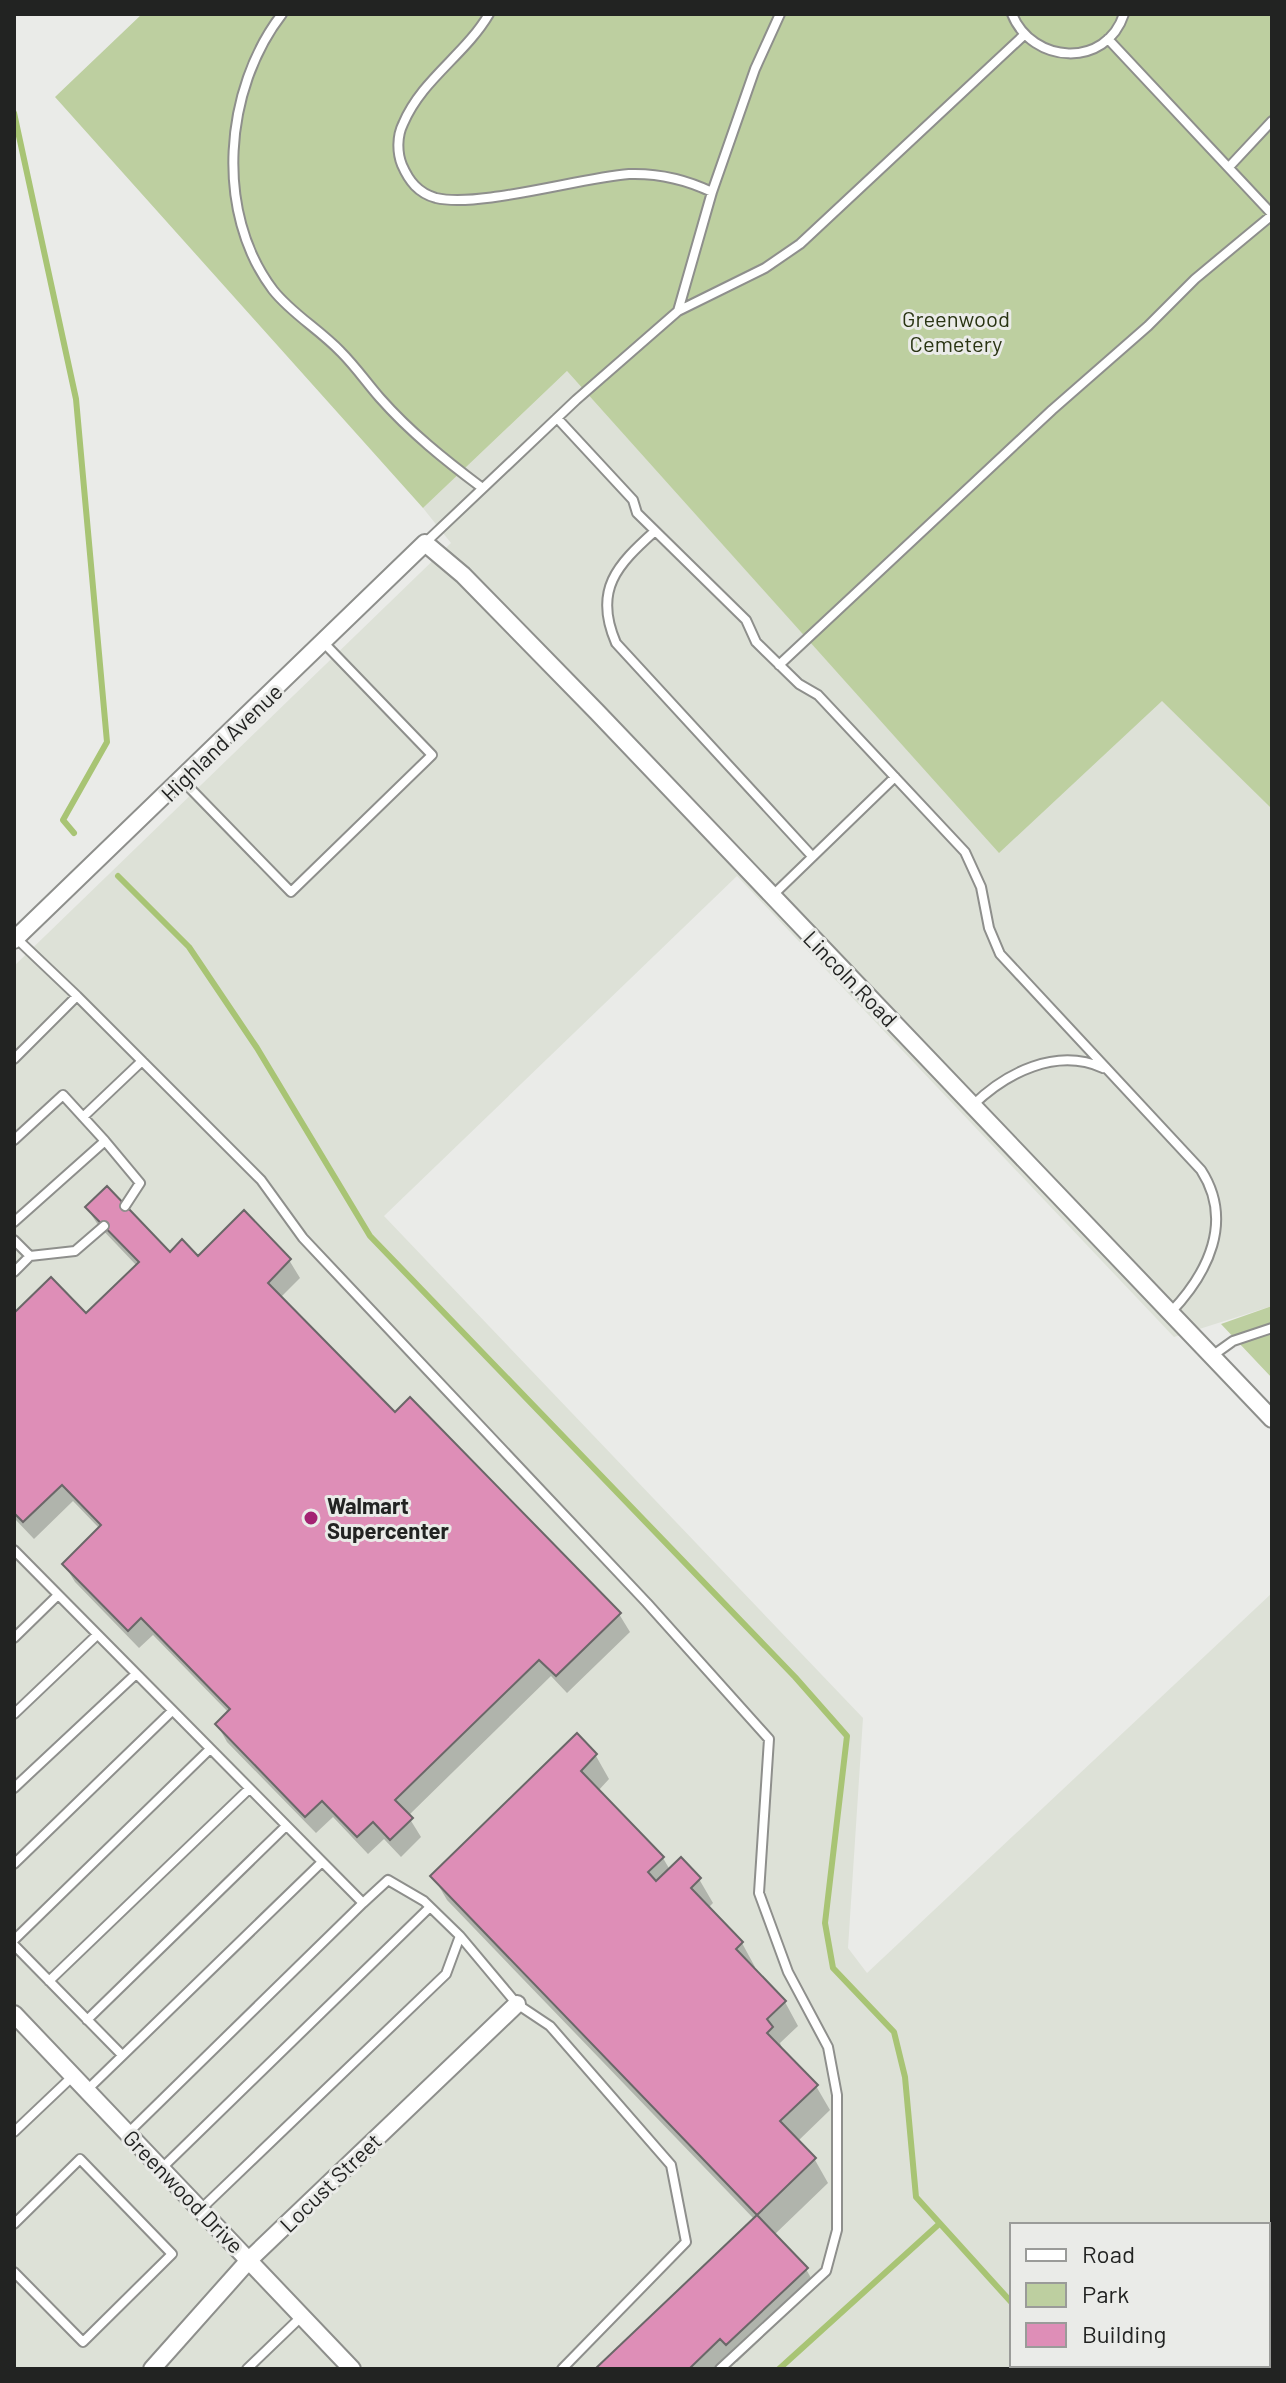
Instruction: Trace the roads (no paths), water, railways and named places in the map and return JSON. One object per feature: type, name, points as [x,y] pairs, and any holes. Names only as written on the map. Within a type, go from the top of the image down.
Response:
[{"type":"street","name":"Highland Avenue","points":[[15,939],[425,543]]},
{"type":"street","name":"Lincoln Road","points":[[425,543],[497,609],[1272,1419]]},
{"type":"street","name":"Locust Street","points":[[152,2369],[250,2259],[517,2004]]},
{"type":"street","name":"Greenwood Drive","points":[[14,2014],[352,2369]]},
{"type":"lane","points":[[282,14],[256,60],[233,153],[233,183],[240,221],[254,256],[273,289],[290,308],[341,352],[408,426],[481,487]]},
{"type":"lane","points":[[489,14],[470,41],[423,88],[401,128],[400,161],[409,181],[420,191],[449,199],[482,197],[632,174],[691,182],[712,192]]},
{"type":"lane","points":[[678,311],[712,192],[755,69],[780,14]]},
{"type":"lane","points":[[1012,14],[1024,35],[1043,50],[1061,54],[1092,50],[1108,39],[1124,14]]},
{"type":"lane","points":[[425,543],[481,487],[678,311],[765,268],[800,244],[1024,35]]},
{"type":"lane","points":[[779,665],[1052,410],[1148,326],[1195,279],[1272,214],[1108,39]]},
{"type":"lane","points":[[1229,167],[1272,121]]},
{"type":"lane","points":[[557,418],[633,500],[637,513],[746,620],[756,642],[799,684],[818,695],[965,852],[981,887],[989,928],[1000,954],[1188,1153],[1213,1193],[1217,1219],[1211,1256],[1190,1292],[1171,1312]]},
{"type":"lane","points":[[655,531],[633,551],[614,575],[607,591],[608,625],[616,643],[811,855]]},
{"type":"lane","points":[[182,780],[291,892],[422,765],[432,755],[323,642]]},
{"type":"lane","points":[[772,896],[895,777]]},
{"type":"lane","points":[[15,939],[77,996],[261,1180],[313,1248],[647,1603],[769,1739],[759,1893],[788,1972],[828,2047],[837,2095],[837,2230],[826,2271],[720,2369]]},
{"type":"lane","points":[[14,1059],[77,996]]},
{"type":"lane","points":[[83,1117],[142,1061]]},
{"type":"lane","points":[[973,1105],[995,1084],[1031,1067],[1078,1062],[1107,1070]]},
{"type":"lane","points":[[14,1140],[63,1095],[140,1183],[125,1206]]},
{"type":"lane","points":[[14,1222],[105,1141]]},
{"type":"lane","points":[[14,1272],[30,1256],[75,1251],[104,1226]]},
{"type":"lane","points":[[14,1240],[30,1256]]},
{"type":"lane","points":[[1212,1356],[1233,1341],[1272,1328]]},
{"type":"lane","points":[[14,1550],[363,1903]]},
{"type":"lane","points":[[14,1565],[22,1557]]},
{"type":"lane","points":[[14,1638],[58,1595]]},
{"type":"lane","points":[[14,1714],[97,1635]]},
{"type":"lane","points":[[14,1788],[136,1674]]},
{"type":"lane","points":[[14,1864],[172,1711]]},
{"type":"lane","points":[[122,2055],[14,1943],[210,1749]]},
{"type":"lane","points":[[49,1981],[249,1789]]},
{"type":"lane","points":[[87,2020],[286,1826]]},
{"type":"lane","points":[[87,2090],[322,1862]]},
{"type":"lane","points":[[128,2133],[388,1880],[430,1907],[460,1936],[517,2004],[550,2026],[671,2165],[686,2242],[562,2369]]},
{"type":"lane","points":[[162,2168],[430,1907]]},
{"type":"lane","points":[[201,2209],[446,1974],[460,1936]]},
{"type":"lane","points":[[14,2132],[73,2076]]},
{"type":"lane","points":[[14,2224],[80,2159],[172,2254],[83,2342],[14,2272]]},
{"type":"lane","points":[[247,2369],[303,2316]]},
{"type":"waterway","points":[[14,113],[76,399],[107,742],[63,820],[74,833]]},
{"type":"waterway","points":[[118,876],[189,947],[257,1048],[370,1236],[795,1677],[847,1736],[825,1923],[833,1968],[894,2032],[905,2077],[916,2197],[1010,2301]]},
{"type":"waterway","points":[[779,2369],[938,2225]]},
{"type":"place","name":"Walmart Supercenter","points":[[311,1518]]},
{"type":"park label","name":"Greenwood Cemetery","points":[[956,330]]}]
